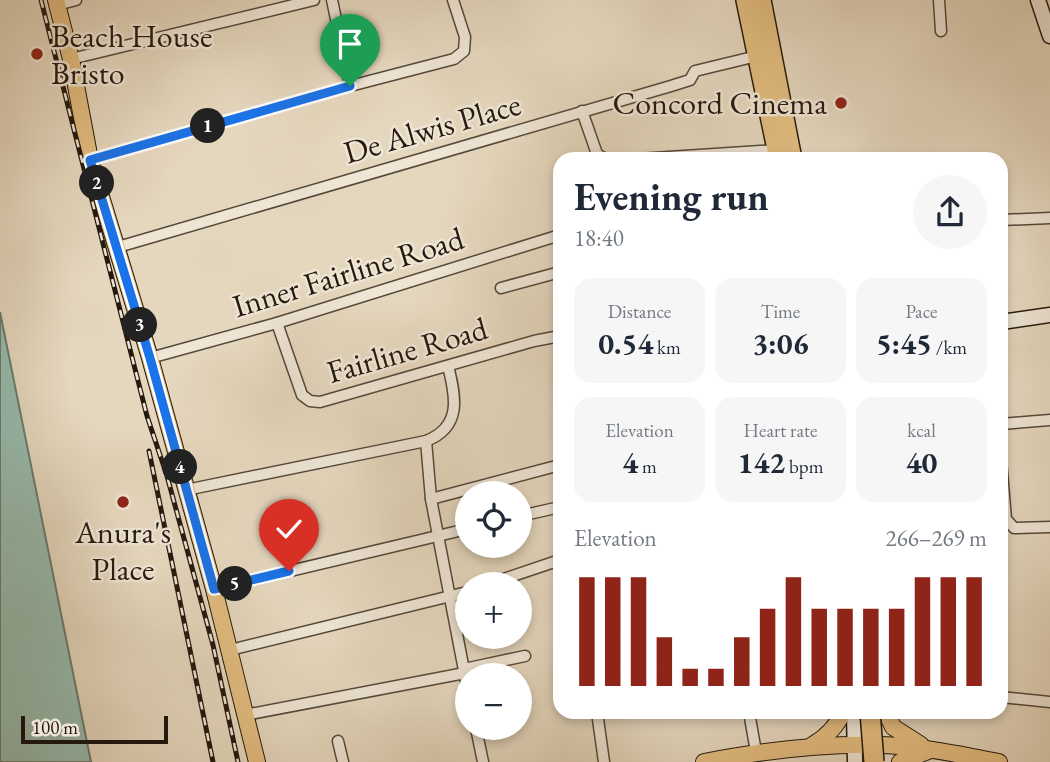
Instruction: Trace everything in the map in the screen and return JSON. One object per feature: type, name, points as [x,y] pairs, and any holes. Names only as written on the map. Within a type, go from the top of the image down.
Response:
[{"type":"highway","points":[[746,0],[757,56],[782,152]]},
{"type":"highway","points":[[761,0],[782,152]]},
{"type":"highway","points":[[857,757],[860,719]]},
{"type":"highway","points":[[871,719],[877,753]]},
{"type":"main road","points":[[57,3],[71,59],[90,160],[150,358],[214,589],[257,762]]},
{"type":"main road","points":[[809,747],[825,738],[840,719]]},
{"type":"main road","points":[[889,719],[893,727],[930,750]]},
{"type":"main road","points":[[809,747],[832,755],[838,762]]},
{"type":"main road","points":[[704,762],[756,752],[809,747],[857,757],[930,750],[998,762]]},
{"type":"main road","points":[[900,762],[930,750]]},
{"type":"street","points":[[57,3],[76,0]]},
{"type":"street","points":[[71,59],[310,0]]},
{"type":"street","points":[[332,0],[350,86]]},
{"type":"street","points":[[90,160],[454,59],[464,51],[465,37],[453,0]]},
{"type":"street","points":[[939,0],[941,31]]},
{"type":"street","points":[[1038,0],[1050,36]]},
{"type":"street","name":"De Alwis Place","points":[[118,247],[690,80],[695,71],[757,56]]},
{"type":"street","points":[[582,111],[596,152]]},
{"type":"street","points":[[1008,220],[1050,218]]},
{"type":"street","name":"Inner Fairline Road","points":[[150,358],[278,323],[553,237]]},
{"type":"street","points":[[501,288],[553,274]]},
{"type":"street","points":[[1008,321],[1050,315]]},
{"type":"street","name":"Fairline Road","points":[[278,323],[302,395],[310,401],[320,402],[553,337]]},
{"type":"street","points":[[186,489],[426,442],[438,437],[453,415],[456,397],[448,366]]},
{"type":"street","points":[[1008,423],[1050,420]]},
{"type":"street","points":[[426,442],[431,499],[463,663]]},
{"type":"street","points":[[431,499],[553,467]]},
{"type":"street","points":[[532,513],[553,509]]},
{"type":"street","points":[[1008,521],[1014,528],[1050,527]]},
{"type":"street","points":[[214,589],[455,532]]},
{"type":"street","points":[[524,572],[553,562]]},
{"type":"street","points":[[230,650],[455,597]]},
{"type":"street","points":[[497,663],[525,656]]},
{"type":"street","points":[[246,715],[455,673]]},
{"type":"street","points":[[1008,698],[1050,702]]},
{"type":"street","points":[[598,719],[604,762]]},
{"type":"street","points":[[750,719],[756,752]]},
{"type":"street","points":[[854,719],[857,757]]},
{"type":"street","points":[[879,719],[877,753],[882,762]]},
{"type":"street","points":[[478,740],[482,762]]},
{"type":"street","points":[[338,741],[343,762]]},
{"type":"water","points":[[0,312],[91,762],[0,762]]},
{"type":"railway","points":[[41,0],[147,416],[167,476],[213,645],[238,762]]},
{"type":"railway","points":[[149,451],[213,762]]},
{"type":"place","name":"Beach House Bristo","points":[[37,54]]},
{"type":"place","name":"Concord Cinema","points":[[841,103]]},
{"type":"place","name":"Anura's Place","points":[[123,502]]},
{"type":"route","points":[[289,571],[214,589],[118,247],[90,160],[350,86]]}]
